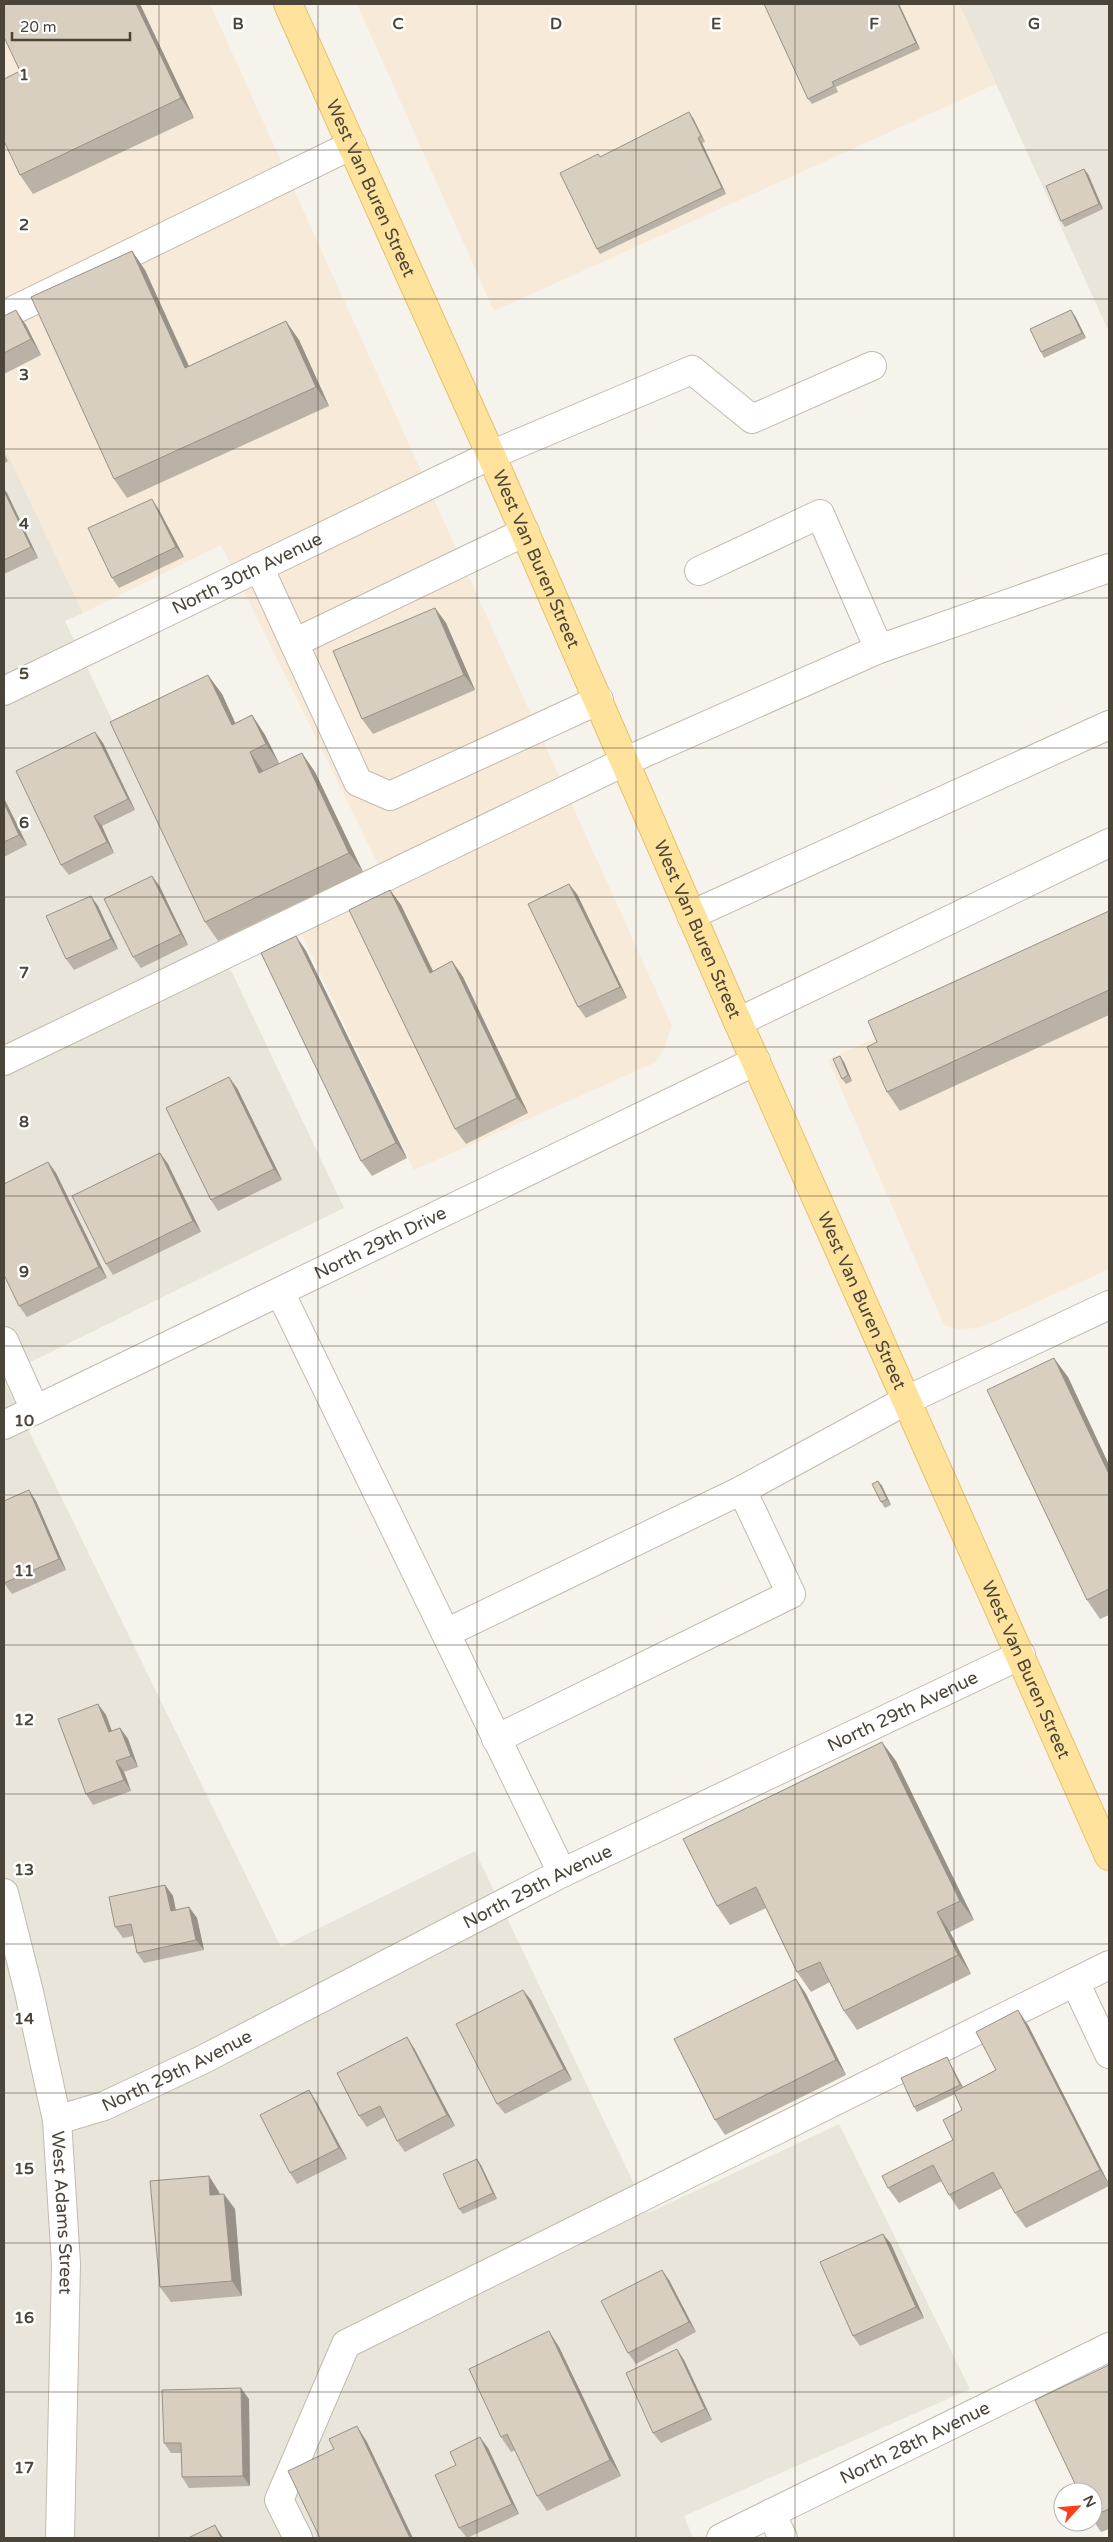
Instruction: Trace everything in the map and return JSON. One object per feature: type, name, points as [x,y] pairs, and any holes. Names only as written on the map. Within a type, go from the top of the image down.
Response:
[{"type":"main road","name":"West Van Buren Street","points":[[288,4],[491,454],[738,1022],[1109,1856]]},
{"type":"street","points":[[4,315],[352,145]]},
{"type":"street","name":"North 30th Avenue","points":[[4,691],[491,454],[692,370],[752,419],[872,366]]},
{"type":"street","points":[[699,571],[820,514],[879,649]]},
{"type":"street","points":[[294,643],[525,532]]},
{"type":"street","points":[[259,567],[358,782],[390,796],[599,700]]},
{"type":"street","points":[[4,1061],[626,761],[879,649],[1109,568]]},
{"type":"street","points":[[691,915],[1109,725]]},
{"type":"street","points":[[738,1022],[1109,843]]},
{"type":"street","name":"North 29th Drive","points":[[4,1425],[756,1061]]},
{"type":"street","points":[[280,1292],[562,1873]]},
{"type":"street","points":[[446,1633],[742,1490],[907,1400],[1109,1306]]},
{"type":"street","points":[[4,1340],[35,1410]]},
{"type":"street","points":[[496,1739],[791,1594],[742,1490]]},
{"type":"street","name":"North 29th Avenue","points":[[57,2120],[104,2106],[202,2060],[562,1873],[1021,1655]]},
{"type":"street","name":"West Adams Street","points":[[4,1893],[29,1992],[57,2120],[66,2264],[60,2538]]},
{"type":"street","points":[[298,2538],[279,2500],[346,2344],[1109,1965]]},
{"type":"street","points":[[1075,1982],[1109,2054]]},
{"type":"street","name":"North 28th Avenue","points":[[721,2538],[1109,2347]]},
{"type":"street","points":[[771,2514],[783,2538]]},
{"type":"shaded area","points":[[4,4],[210,4],[672,1026],[663,1051],[656,1062],[414,1170],[301,933],[391,890],[221,545],[83,613],[4,446]]},
{"type":"shaded area","points":[[357,4],[959,4],[996,84],[494,311]]},
{"type":"shaded area","points":[[959,4],[1109,4],[1109,332],[996,84]]},
{"type":"shaded area","points":[[4,446],[83,613],[65,621],[344,1208],[4,1375]]},
{"type":"shaded area","points":[[1109,936],[1109,1269],[982,1327],[960,1330],[944,1325],[828,1059]]},
{"type":"shaded area","points":[[4,1380],[281,1947],[475,1851],[648,2213],[839,2124],[970,2389],[684,2516],[693,2538],[4,2538]]},
{"type":"building","points":[[4,4],[136,4],[181,98],[20,175],[4,141],[4,79],[20,71],[4,37]]},
{"type":"building","points":[[764,4],[898,4],[916,43],[832,82],[834,86],[808,99]]},
{"type":"building","points":[[689,112],[701,136],[698,138],[722,188],[597,249],[560,173],[598,154],[600,157]]},
{"type":"building","points":[[1084,169],[1099,204],[1061,221],[1046,186]]},
{"type":"building","points":[[132,251],[185,368],[286,321],[316,387],[114,479],[31,297]]},
{"type":"building","points":[[16,310],[31,339],[4,353],[4,316]]},
{"type":"building","points":[[1071,310],[1082,333],[1041,352],[1030,329]]},
{"type":"building","points":[[4,491],[31,547],[4,560]]},
{"type":"building","points":[[152,499],[176,547],[112,578],[88,528]]},
{"type":"building","points":[[435,608],[464,675],[362,719],[333,651]]},
{"type":"building","points":[[208,675],[232,725],[252,715],[266,744],[250,752],[259,773],[302,753],[349,853],[205,922],[110,722]]},
{"type":"building","points":[[95,732],[128,799],[94,816],[107,842],[61,865],[16,771]]},
{"type":"building","points":[[4,803],[19,835],[4,842]]},
{"type":"building","points":[[152,876],[181,934],[133,957],[104,899]]},
{"type":"building","points":[[569,884],[620,987],[578,1007],[528,904]]},
{"type":"building","points":[[390,890],[430,973],[452,961],[517,1098],[455,1129],[349,910]]},
{"type":"building","points":[[91,896],[111,939],[66,959],[46,916]]},
{"type":"building","points":[[1109,911],[1109,990],[887,1092],[867,1047],[877,1042],[868,1021]]},
{"type":"building","points":[[296,936],[396,1143],[361,1161],[261,953]]},
{"type":"building","points":[[840,1056],[848,1075],[842,1079],[833,1059]]},
{"type":"building","points":[[229,1077],[274,1169],[211,1200],[166,1108]]},
{"type":"building","points":[[160,1153],[193,1221],[106,1264],[72,1196]]},
{"type":"building","points":[[48,1162],[99,1267],[19,1306],[4,1275],[4,1184]]},
{"type":"building","points":[[1054,1358],[1109,1474],[1109,1589],[1087,1600],[987,1390]]},
{"type":"building","points":[[878,1481],[887,1499],[881,1502],[872,1484]]},
{"type":"building","points":[[29,1490],[59,1559],[4,1583],[4,1501]]},
{"type":"building","points":[[98,1704],[109,1732],[120,1728],[131,1756],[116,1761],[124,1780],[86,1794],[58,1719]]},
{"type":"building","points":[[882,1742],[960,1901],[937,1912],[958,1955],[844,2011],[820,1962],[797,1972],[756,1887],[717,1906],[683,1839]]},
{"type":"building","points":[[165,1885],[171,1911],[189,1907],[196,1940],[137,1953],[131,1924],[115,1927],[109,1897]]},
{"type":"building","points":[[796,1979],[836,2060],[715,2120],[674,2039]]},
{"type":"building","points":[[523,1990],[564,2069],[497,2104],[456,2024]]},
{"type":"building","points":[[1018,2010],[1100,2170],[1015,2213],[993,2172],[949,2195],[933,2165],[888,2188],[882,2176],[953,2140],[943,2120],[962,2110],[954,2092],[996,2070],[976,2032]]},
{"type":"building","points":[[407,2037],[447,2115],[397,2141],[380,2106],[359,2116],[337,2073]]},
{"type":"building","points":[[947,2057],[960,2085],[914,2107],[901,2078]]},
{"type":"building","points":[[309,2090],[339,2148],[290,2173],[260,2115]]},
{"type":"building","points":[[477,2159],[493,2193],[459,2209],[443,2174]]},
{"type":"building","points":[[209,2176],[210,2195],[224,2194],[232,2281],[160,2287],[150,2181]]},
{"type":"building","points":[[883,2234],[916,2307],[853,2336],[820,2262]]},
{"type":"building","points":[[662,2270],[689,2322],[628,2353],[601,2301]]},
{"type":"building","points":[[549,2331],[610,2460],[537,2496],[507,2434],[501,2437],[469,2369]]},
{"type":"building","points":[[677,2349],[705,2409],[653,2433],[626,2373]]},
{"type":"building","points":[[1109,2365],[1109,2509],[1103,2512],[1103,2482],[1074,2482],[1035,2400]]},
{"type":"building","points":[[241,2388],[243,2476],[182,2477],[181,2443],[164,2443],[162,2390]]},
{"type":"building","points":[[357,2426],[410,2538],[320,2538],[288,2471],[334,2449],[329,2439]]},
{"type":"building","points":[[480,2437],[512,2504],[459,2528],[435,2475],[456,2465],[450,2452]]},
{"type":"building","points":[[215,2525],[221,2538],[188,2538]]}]
